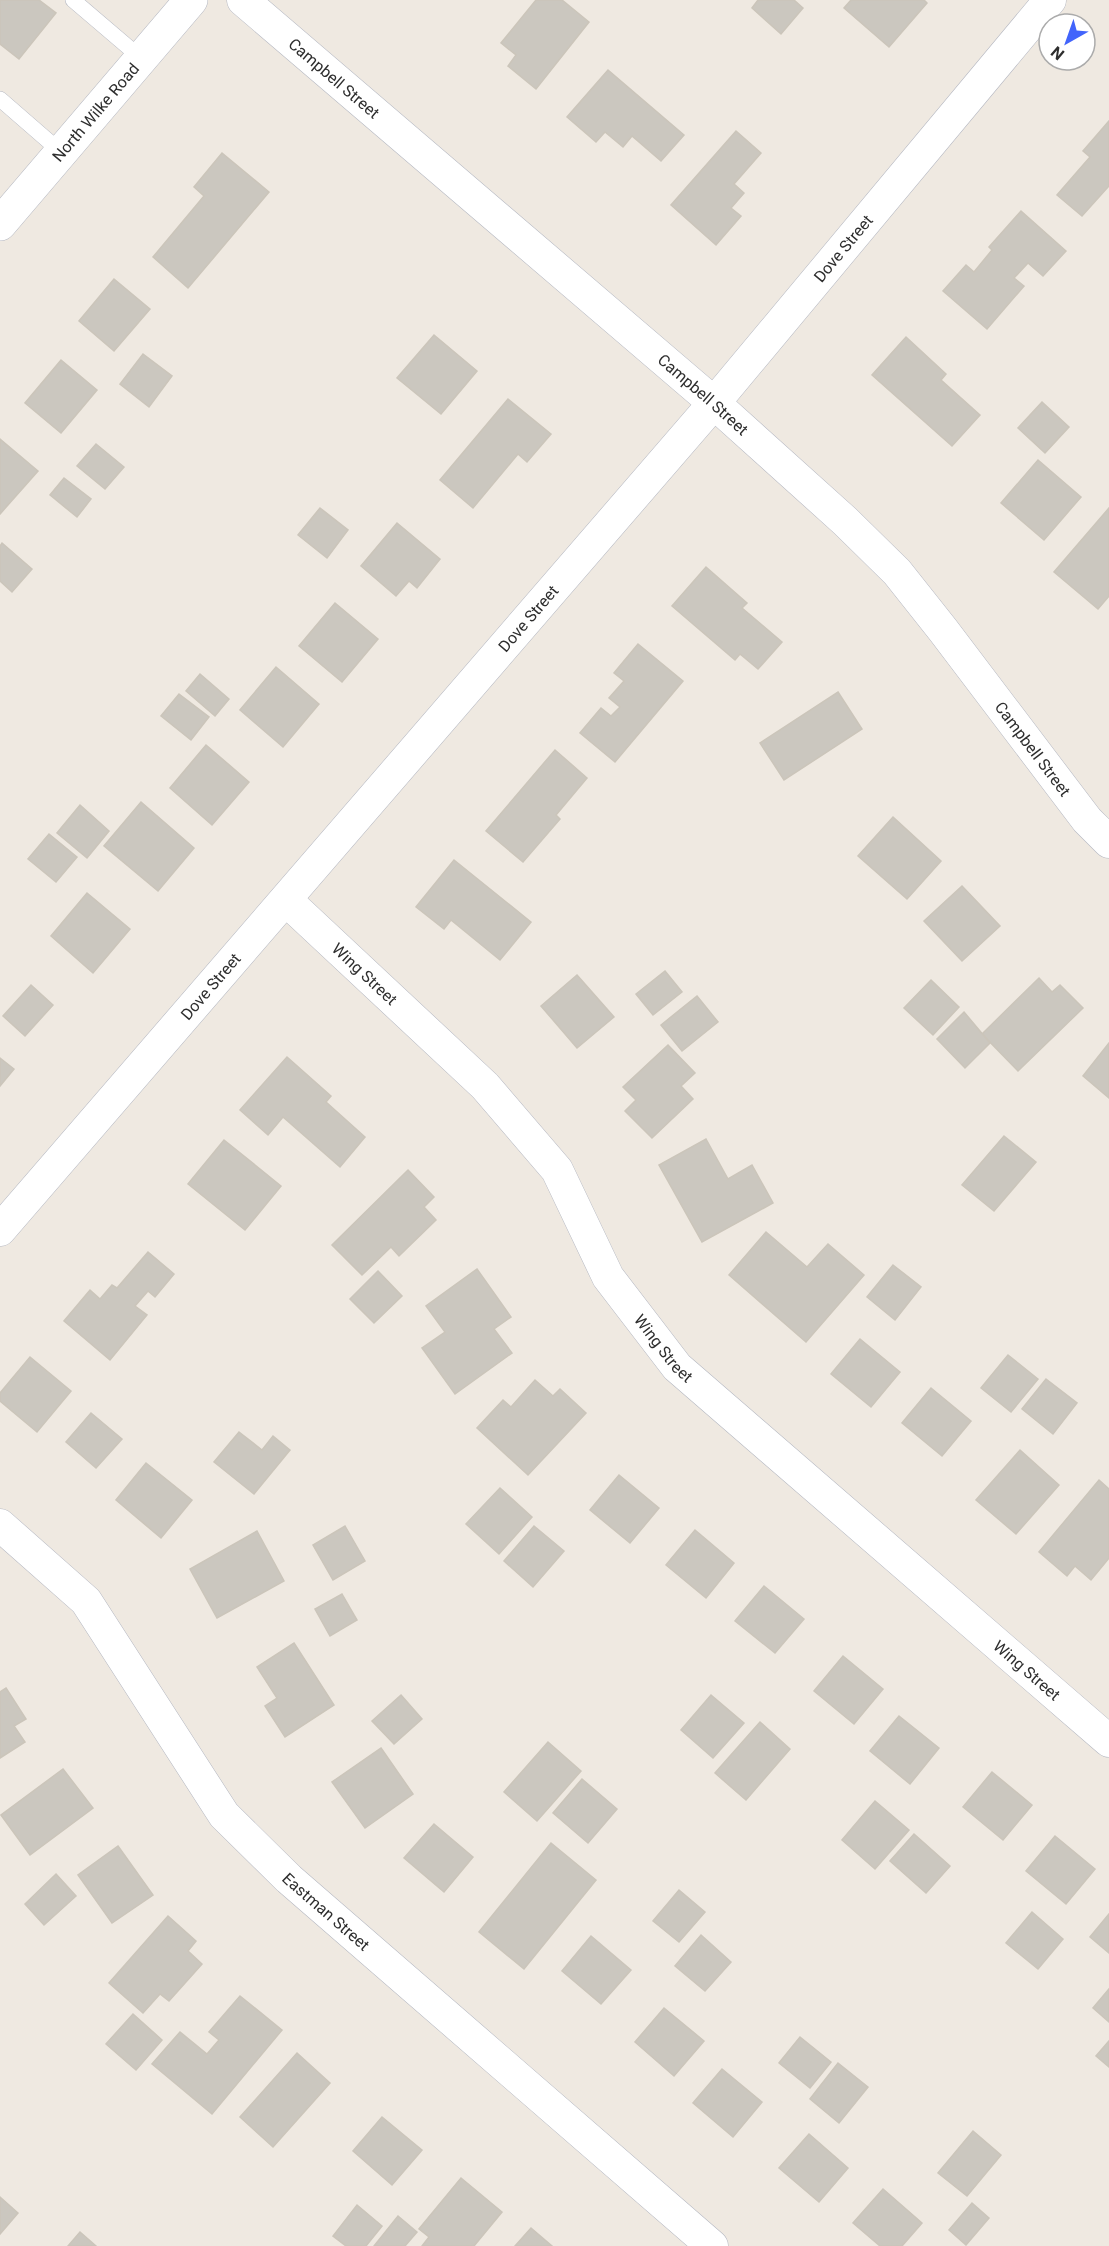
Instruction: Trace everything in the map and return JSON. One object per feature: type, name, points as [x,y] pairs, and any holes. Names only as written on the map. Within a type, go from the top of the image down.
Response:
[{"type":"main road","name":"North Wilke Road","points":[[0,224],[191,0]]},
{"type":"street","name":"Campbell Street","points":[[243,0],[714,403],[845,521],[897,572],[1087,820],[1109,842]]},
{"type":"street","name":"Dove Street","points":[[0,1230],[714,403],[1050,0]]},
{"type":"street","name":"Wing Street","points":[[286,900],[485,1086],[557,1170],[608,1277],[677,1367],[1109,1741]]},
{"type":"street","name":"Eastman Street","points":[[0,1525],[86,1601],[224,1815],[289,1879],[712,2246]]},
{"type":"lane","points":[[73,0],[141,58]]},
{"type":"lane","points":[[0,99],[61,152]]},
{"type":"building","points":[[0,0],[39,0],[56,13],[19,59],[0,44]]},
{"type":"building","points":[[536,0],[562,0],[589,22],[536,89],[508,66],[516,55],[501,43]]},
{"type":"building","points":[[758,0],[794,0],[803,8],[781,34],[752,8]]},
{"type":"building","points":[[851,0],[924,0],[927,3],[889,47],[844,8]]},
{"type":"building","points":[[608,70],[684,135],[661,161],[632,136],[623,147],[605,132],[596,142],[567,117]]},
{"type":"building","points":[[1109,121],[1109,186],[1082,216],[1057,195],[1090,157],[1083,151]]},
{"type":"building","points":[[736,131],[761,153],[734,184],[744,193],[731,208],[741,216],[716,245],[671,205]]},
{"type":"building","points":[[222,153],[269,192],[188,288],[153,257],[204,196],[194,187]]},
{"type":"building","points":[[1021,211],[1066,251],[1043,276],[1028,263],[1014,278],[1024,286],[987,329],[943,291],[966,265],[974,272],[992,250],[989,247]]},
{"type":"building","points":[[114,279],[150,309],[114,351],[79,321]]},
{"type":"building","points":[[434,335],[477,371],[441,414],[397,378]]},
{"type":"building","points":[[906,337],[946,374],[941,380],[980,415],[952,446],[872,375]]},
{"type":"building","points":[[143,354],[172,376],[149,407],[120,384]]},
{"type":"building","points":[[61,360],[97,390],[61,433],[25,403]]},
{"type":"building","points":[[508,399],[551,434],[527,462],[518,454],[473,508],[440,480]]},
{"type":"building","points":[[1042,402],[1069,427],[1045,453],[1018,428]]},
{"type":"building","points":[[0,439],[38,471],[0,514]]},
{"type":"building","points":[[96,444],[124,467],[105,489],[77,466]]},
{"type":"building","points":[[1038,460],[1081,497],[1044,540],[1001,503]]},
{"type":"building","points":[[64,478],[91,499],[77,517],[50,495]]},
{"type":"building","points":[[320,508],[348,530],[327,558],[298,535]]},
{"type":"building","points":[[1109,508],[1109,596],[1098,609],[1054,572]]},
{"type":"building","points":[[397,523],[440,559],[417,588],[409,581],[396,596],[361,566]]},
{"type":"building","points":[[2,543],[32,569],[12,592],[0,581],[0,546]]},
{"type":"building","points":[[706,567],[747,603],[742,608],[782,642],[758,669],[740,654],[735,660],[672,606]]},
{"type":"building","points":[[335,603],[378,639],[342,682],[299,646]]},
{"type":"building","points":[[638,644],[683,681],[615,762],[580,733],[601,708],[611,716],[620,707],[609,698],[624,681],[614,673]]},
{"type":"building","points":[[276,667],[319,704],[283,747],[240,710]]},
{"type":"building","points":[[200,674],[229,699],[215,716],[186,691]]},
{"type":"building","points":[[838,692],[862,729],[784,780],[760,743]]},
{"type":"building","points":[[179,694],[209,717],[191,740],[161,716]]},
{"type":"building","points":[[206,745],[249,782],[212,825],[170,788]]},
{"type":"building","points":[[555,750],[587,778],[556,815],[560,819],[523,862],[486,831]]},
{"type":"building","points":[[141,802],[194,848],[158,891],[104,846]]},
{"type":"building","points":[[80,805],[109,831],[87,858],[57,833]]},
{"type":"building","points":[[893,817],[941,861],[907,899],[858,856]]},
{"type":"building","points":[[49,834],[77,857],[56,882],[28,859]]},
{"type":"building","points":[[454,860],[531,922],[500,960],[451,920],[444,929],[416,907]]},
{"type":"building","points":[[962,886],[1000,926],[962,961],[924,921]]},
{"type":"building","points":[[87,893],[130,929],[93,973],[51,936]]},
{"type":"building","points":[[665,971],[682,992],[653,1015],[636,994]]},
{"type":"building","points":[[577,975],[614,1017],[577,1048],[541,1006]]},
{"type":"building","points":[[1039,978],[1052,992],[1060,985],[1083,1008],[1018,1071],[982,1034]]},
{"type":"building","points":[[931,980],[959,1007],[933,1035],[904,1008]]},
{"type":"building","points":[[31,985],[53,1005],[25,1036],[3,1016]]},
{"type":"building","points":[[697,996],[718,1022],[682,1051],[661,1025]]},
{"type":"building","points":[[964,1012],[990,1043],[965,1068],[937,1039]]},
{"type":"building","points":[[1109,1043],[1109,1098],[1083,1076]]},
{"type":"building","points":[[668,1045],[695,1073],[681,1086],[693,1099],[652,1138],[625,1111],[636,1100],[623,1087]]},
{"type":"building","points":[[287,1057],[331,1096],[326,1102],[365,1137],[340,1167],[283,1117],[268,1135],[240,1110]]},
{"type":"building","points":[[0,1058],[14,1069],[0,1086]]},
{"type":"building","points":[[1004,1136],[1036,1162],[994,1211],[962,1185]]},
{"type":"building","points":[[706,1139],[728,1179],[752,1165],[773,1203],[702,1242],[659,1165]]},
{"type":"building","points":[[224,1140],[281,1186],[245,1230],[188,1184]]},
{"type":"building","points":[[408,1170],[434,1197],[424,1207],[436,1220],[399,1256],[391,1247],[362,1275],[332,1245]]},
{"type":"building","points":[[766,1232],[807,1267],[828,1244],[864,1275],[806,1342],[729,1275]]},
{"type":"building","points":[[148,1252],[174,1274],[155,1297],[148,1291],[135,1306],[147,1315],[110,1360],[64,1321],[90,1290],[100,1299],[112,1285],[117,1288]]},
{"type":"building","points":[[893,1265],[921,1287],[895,1320],[867,1297]]},
{"type":"building","points":[[477,1269],[511,1317],[494,1329],[512,1353],[455,1394],[422,1348],[445,1332],[426,1306]]},
{"type":"building","points":[[378,1271],[402,1296],[374,1323],[350,1299]]},
{"type":"building","points":[[860,1339],[900,1372],[871,1407],[831,1374]]},
{"type":"building","points":[[1008,1355],[1038,1379],[1011,1412],[981,1388]]},
{"type":"building","points":[[30,1357],[71,1391],[37,1432],[0,1401],[0,1393]]},
{"type":"building","points":[[1046,1379],[1077,1403],[1053,1434],[1022,1409]]},
{"type":"building","points":[[535,1380],[553,1396],[560,1389],[586,1413],[528,1475],[477,1428],[503,1400],[511,1407]]},
{"type":"building","points":[[931,1388],[971,1421],[942,1456],[902,1423]]},
{"type":"building","points":[[91,1413],[122,1439],[96,1468],[66,1442]]},
{"type":"building","points":[[239,1432],[262,1450],[273,1436],[290,1450],[254,1494],[214,1462]]},
{"type":"building","points":[[1020,1450],[1059,1485],[1016,1534],[976,1500]]},
{"type":"building","points":[[146,1463],[192,1500],[161,1538],[116,1500]]},
{"type":"building","points":[[619,1475],[659,1508],[630,1543],[590,1510]]},
{"type":"building","points":[[1099,1480],[1109,1489],[1109,1558],[1091,1580],[1075,1566],[1067,1576],[1039,1552]]},
{"type":"building","points":[[500,1488],[532,1517],[499,1554],[466,1524]]},
{"type":"building","points":[[345,1526],[365,1561],[333,1580],[313,1545]]},
{"type":"building","points":[[534,1526],[564,1551],[533,1587],[504,1561]]},
{"type":"building","points":[[695,1530],[734,1563],[706,1598],[666,1565]]},
{"type":"building","points":[[257,1531],[284,1581],[217,1618],[190,1569]]},
{"type":"building","points":[[764,1586],[804,1619],[775,1653],[735,1621]]},
{"type":"building","points":[[342,1594],[357,1620],[330,1636],[315,1609]]},
{"type":"building","points":[[294,1643],[334,1705],[285,1737],[265,1706],[277,1698],[257,1667]]},
{"type":"building","points":[[843,1656],[883,1689],[854,1724],[814,1691]]},
{"type":"building","points":[[6,1688],[26,1719],[14,1726],[25,1742],[0,1758],[0,1692]]},
{"type":"building","points":[[401,1695],[422,1719],[394,1744],[372,1721]]},
{"type":"building","points":[[711,1695],[744,1723],[713,1758],[681,1730]]},
{"type":"building","points":[[899,1716],[939,1748],[910,1784],[870,1751]]},
{"type":"building","points":[[760,1722],[790,1749],[746,1800],[715,1773]]},
{"type":"building","points":[[548,1742],[581,1771],[537,1821],[504,1792]]},
{"type":"building","points":[[381,1748],[413,1794],[365,1828],[332,1782]]},
{"type":"building","points":[[63,1769],[93,1808],[30,1855],[1,1815]]},
{"type":"building","points":[[992,1772],[1032,1805],[1003,1840],[963,1807]]},
{"type":"building","points":[[582,1779],[617,1809],[588,1843],[553,1813]]},
{"type":"building","points":[[875,1801],[909,1830],[875,1869],[842,1840]]},
{"type":"building","points":[[434,1824],[473,1857],[444,1892],[404,1858]]},
{"type":"building","points":[[914,1834],[950,1866],[926,1893],[890,1861]]},
{"type":"building","points":[[1055,1836],[1095,1869],[1066,1904],[1026,1871]]},
{"type":"building","points":[[551,1843],[596,1880],[524,1969],[479,1932]]},
{"type":"building","points":[[118,1846],[153,1895],[112,1923],[78,1875]]},
{"type":"building","points":[[56,1874],[76,1896],[44,1925],[25,1904]]},
{"type":"building","points":[[679,1890],[705,1912],[679,1942],[653,1921]]},
{"type":"building","points":[[1032,1912],[1063,1939],[1038,1969],[1006,1943]]},
{"type":"building","points":[[1109,1914],[1109,1953],[1090,1937]]},
{"type":"building","points":[[168,1916],[196,1941],[188,1951],[202,1964],[169,2001],[160,1994],[143,2013],[109,1983]]},
{"type":"building","points":[[701,1935],[731,1962],[705,1991],[675,1966]]},
{"type":"building","points":[[591,1936],[631,1970],[601,2004],[562,1971]]},
{"type":"building","points":[[1109,1989],[1109,2022],[1093,2008]]},
{"type":"building","points":[[240,1996],[282,2030],[212,2114],[152,2064],[180,2032],[207,2054],[219,2040],[209,2032]]},
{"type":"building","points":[[664,2008],[704,2041],[674,2076],[635,2042]]},
{"type":"building","points":[[133,2014],[162,2040],[136,2070],[106,2044]]},
{"type":"building","points":[[800,2037],[831,2062],[810,2088],[779,2063]]},
{"type":"building","points":[[1109,2041],[1109,2067],[1096,2056]]},
{"type":"building","points":[[297,2053],[330,2083],[273,2147],[240,2117]]},
{"type":"building","points":[[838,2063],[868,2087],[839,2123],[810,2099]]},
{"type":"building","points":[[722,2069],[762,2102],[733,2137],[693,2103]]},
{"type":"building","points":[[382,2117],[422,2150],[392,2185],[353,2151]]},
{"type":"building","points":[[973,2131],[1001,2155],[967,2196],[938,2173]]},
{"type":"building","points":[[809,2134],[848,2168],[819,2202],[779,2168]]},
{"type":"building","points":[[461,2178],[502,2212],[474,2246],[422,2246],[429,2237],[419,2229]]},
{"type":"building","points":[[883,2189],[922,2223],[902,2246],[880,2246],[853,2223]]},
{"type":"building","points":[[0,2197],[18,2213],[0,2234]]},
{"type":"building","points":[[972,2203],[989,2218],[966,2245],[949,2230]]},
{"type":"building","points":[[357,2205],[382,2226],[366,2246],[346,2246],[333,2236]]},
{"type":"building","points":[[398,2216],[417,2232],[405,2246],[374,2246]]},
{"type":"building","points":[[531,2228],[552,2246],[515,2246]]},
{"type":"building","points":[[80,2232],[96,2246],[68,2246]]}]
